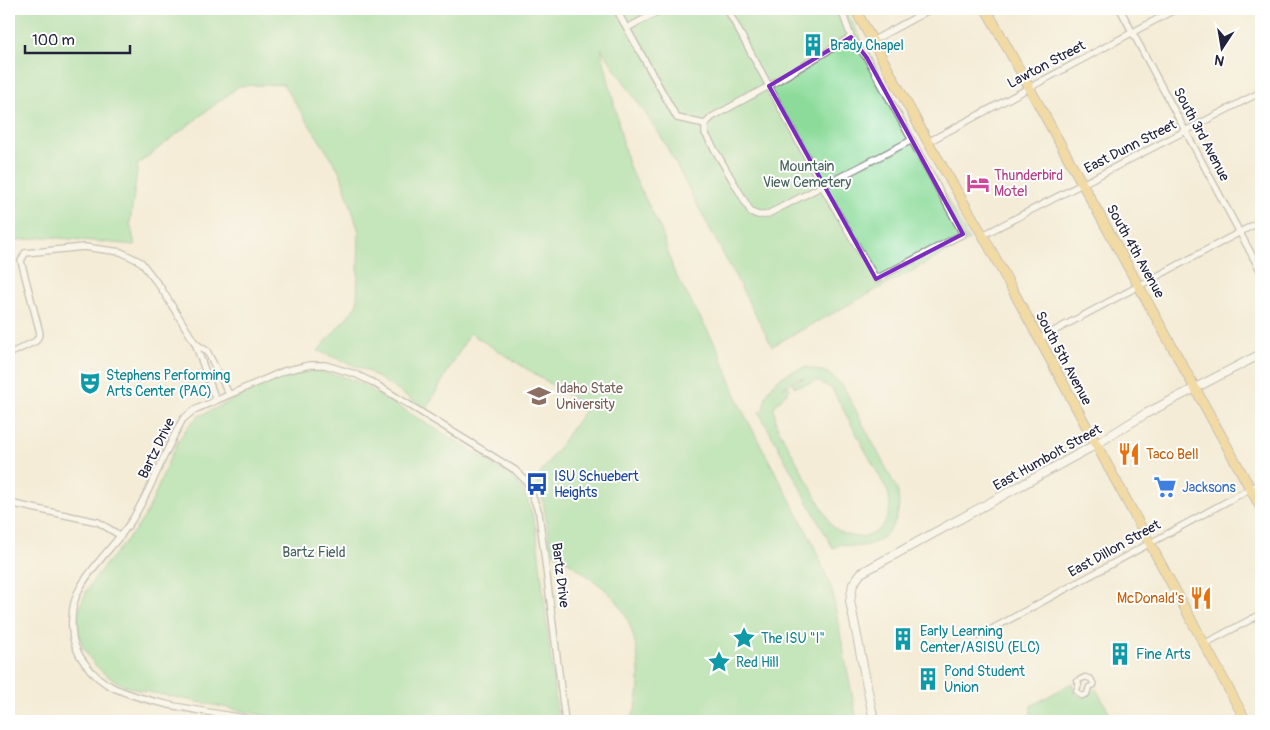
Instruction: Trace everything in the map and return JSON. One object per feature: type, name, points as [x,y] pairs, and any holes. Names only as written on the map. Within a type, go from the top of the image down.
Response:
[{"type":"main road","name":"South 5th Avenue","points":[[856,9],[928,142],[983,234],[1095,445],[1246,721]]},
{"type":"main road","name":"South 4th Avenue","points":[[986,9],[1140,285],[1261,508]]},
{"type":"street","points":[[616,9],[677,118],[705,124]]},
{"type":"street","points":[[627,28],[663,9]]},
{"type":"street","points":[[726,9],[822,186],[876,279],[963,234],[867,58],[851,37],[841,9]]},
{"type":"street","points":[[872,41],[931,9]]},
{"type":"street","name":"South 3rd Avenue","points":[[1120,9],[1261,272]]},
{"type":"street","name":"Lawton Street","points":[[928,142],[1176,9]]},
{"type":"street","points":[[1258,9],[1261,16]]},
{"type":"street","points":[[851,37],[769,86],[712,117],[705,124],[705,133],[751,212],[758,215],[766,215],[912,140]]},
{"type":"street","name":"East Dunn Street","points":[[983,234],[1261,92]]},
{"type":"street","points":[[1039,339],[1261,221]]},
{"type":"street","points":[[9,354],[36,340],[40,333],[21,262],[25,253],[62,248],[107,250],[126,254],[141,262],[161,288],[195,343],[216,400]]},
{"type":"street","points":[[195,343],[207,351],[229,394]]},
{"type":"street","name":"East Humbolt Street","points":[[874,721],[851,611],[851,589],[857,577],[865,569],[1095,445],[1196,387],[1261,354]]},
{"type":"street","name":"Bartz Drive","points":[[261,721],[130,694],[112,687],[86,664],[77,652],[72,635],[74,603],[81,586],[121,536],[143,502],[183,419],[194,410],[229,394],[284,371],[310,365],[338,368],[372,382],[516,470],[527,482],[539,513],[565,721]]},
{"type":"street","name":"East Dillon Street","points":[[979,636],[1142,549],[1148,542],[1261,483]]},
{"type":"street","points":[[9,503],[98,522],[121,536]]},
{"type":"street","points":[[1204,644],[1261,614]]},
{"type":"street","points":[[1084,677],[1091,679],[1094,684],[1089,687],[1087,694],[1080,695],[1076,691],[1079,684],[1077,681],[1084,677]]},
{"type":"highlighted area","points":[[851,37],[867,58],[963,234],[876,279],[769,86]]},
{"type":"green space","name":"Mountain View Cemetery","points":[[9,9],[845,9],[969,240],[772,346],[662,138],[601,48],[628,164],[661,230],[674,272],[717,347],[741,408],[812,541],[832,590],[857,721],[630,721],[635,708],[639,675],[638,657],[629,622],[622,608],[606,590],[551,550],[543,501],[536,480],[587,407],[470,333],[426,409],[368,371],[318,351],[357,305],[359,232],[340,172],[283,84],[239,86],[138,164],[130,223],[135,245],[50,237],[9,241]]},
{"type":"green space","points":[[807,367],[828,373],[843,386],[897,489],[899,502],[893,526],[877,541],[866,545],[854,546],[841,544],[833,548],[759,412],[764,409],[765,400],[772,386],[784,375]],"holes":[[[805,378],[792,383],[794,387],[818,381],[832,389],[888,492],[890,505],[888,517],[875,533],[854,537],[832,526],[776,424],[774,407],[790,389],[788,385],[783,388],[796,379]]]},
{"type":"green space","name":"Bartz Field","points":[[317,371],[342,376],[360,383],[511,475],[524,491],[536,529],[558,721],[293,721],[134,689],[105,674],[89,657],[78,630],[79,611],[85,594],[96,577],[146,514],[173,450],[188,427],[197,417],[272,382],[302,373]]},
{"type":"green space","points":[[1072,683],[1075,694],[1082,698],[1096,689],[1114,721],[1031,721],[1031,706]]},
{"type":"place","name":"Brady Chapel","points":[[813,45]]},
{"type":"place","name":"Thunderbird Motel","points":[[978,183]]},
{"type":"place","name":"Stephens Performing Arts Center (PAC)","points":[[90,383]]},
{"type":"place","name":"Idaho State University","points":[[539,396]]},
{"type":"place","name":"Taco Bell","points":[[1129,454]]},
{"type":"place","name":"ISU Schuebert Heights","points":[[537,484]]},
{"type":"place","name":"Jacksons","points":[[1165,487]]},
{"type":"place","name":"McDonald's","points":[[1201,598]]},
{"type":"place","name":"The ISU \"I\"","points":[[744,638]]},
{"type":"place","name":"Early Learning Center/ASISU (ELC)","points":[[903,639]]},
{"type":"place","name":"Fine Arts","points":[[1120,654]]},
{"type":"place","name":"Red Hill","points":[[719,662]]},
{"type":"place","name":"Pond Student Union","points":[[928,679]]}]
